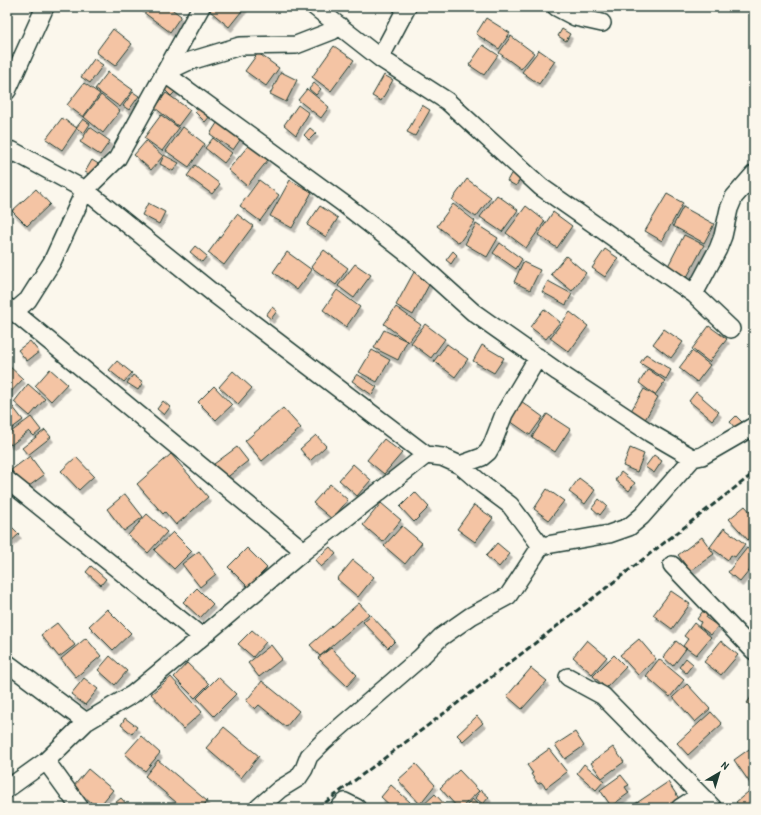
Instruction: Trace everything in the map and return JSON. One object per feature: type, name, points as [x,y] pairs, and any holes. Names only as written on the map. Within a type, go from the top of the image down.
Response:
[{"type":"street","points":[[7,91],[45,7]]},
{"type":"street","points":[[201,7],[117,159],[84,190],[52,262],[28,300],[11,309],[304,551]]},
{"type":"street","points":[[315,7],[380,58],[447,101],[541,187],[694,294],[731,329]]},
{"type":"street","points":[[380,58],[407,7]]},
{"type":"street","points":[[556,7],[575,17],[602,23]]},
{"type":"street","points":[[164,73],[194,59],[240,46],[296,45],[332,31],[340,26]]},
{"type":"street","points":[[164,73],[344,204],[412,257],[473,312],[650,433],[693,458]]},
{"type":"street","points":[[9,151],[84,190],[213,293],[426,455],[442,457],[460,465],[483,486],[510,505],[541,546]]},
{"type":"street","points":[[694,294],[718,249],[723,236],[728,210],[734,197],[754,174]]},
{"type":"street","points":[[460,465],[482,457],[488,452],[504,414],[538,357]]},
{"type":"street","points":[[258,808],[280,789],[298,778],[310,756],[324,740],[420,658],[441,638],[471,616],[508,596],[541,546],[609,534],[629,527],[642,516],[693,458],[702,456],[754,426]]},
{"type":"street","points":[[7,789],[46,761],[86,722],[132,694],[304,551],[426,455]]},
{"type":"street","points":[[7,480],[202,637]]},
{"type":"street","points":[[672,565],[754,652]]},
{"type":"street","points":[[7,663],[86,722]]},
{"type":"street","points":[[568,677],[603,696],[713,808]]},
{"type":"street","points":[[46,761],[80,808]]},
{"type":"street","points":[[680,808],[700,795]]},
{"type":"street","points":[[339,808],[345,802],[356,808]]},
{"type":"building","points":[[147,7],[169,7],[181,16],[170,32],[143,12]]},
{"type":"building","points":[[214,7],[245,7],[229,27],[210,11]]},
{"type":"building","points":[[486,18],[510,33],[499,49],[476,34]]},
{"type":"building","points":[[113,29],[132,44],[115,66],[96,52]]},
{"type":"building","points":[[562,29],[570,34],[566,41],[558,36]]},
{"type":"building","points":[[511,36],[534,53],[521,69],[499,53]]},
{"type":"building","points":[[483,45],[498,55],[484,75],[469,65]]},
{"type":"building","points":[[334,46],[354,60],[331,91],[312,77]]},
{"type":"building","points":[[539,50],[555,61],[539,84],[522,72]]},
{"type":"building","points":[[258,53],[279,68],[266,86],[245,71]]},
{"type":"building","points":[[94,59],[103,65],[90,83],[81,77]]},
{"type":"building","points":[[108,72],[133,90],[120,107],[95,89]]},
{"type":"building","points":[[281,72],[297,80],[286,102],[270,94]]},
{"type":"building","points":[[384,75],[393,80],[381,101],[372,96]]},
{"type":"building","points":[[171,81],[179,88],[171,96],[164,89]]},
{"type":"building","points":[[84,83],[100,94],[83,117],[67,105]]},
{"type":"building","points":[[314,83],[321,89],[316,95],[309,89]]},
{"type":"building","points":[[307,89],[329,107],[321,118],[298,100]]},
{"type":"building","points":[[133,92],[139,96],[129,110],[123,106]]},
{"type":"building","points":[[166,93],[190,110],[178,126],[155,108]]},
{"type":"building","points":[[101,95],[120,111],[103,133],[84,117]]},
{"type":"building","points":[[298,105],[309,113],[296,135],[284,125]]},
{"type":"building","points":[[422,105],[430,110],[415,136],[407,132]]},
{"type":"building","points":[[202,106],[211,115],[205,122],[195,112]]},
{"type":"building","points":[[161,115],[179,128],[162,151],[144,138]]},
{"type":"building","points":[[62,118],[77,128],[62,150],[46,139]]},
{"type":"building","points":[[83,119],[90,124],[84,133],[76,128]]},
{"type":"building","points":[[219,120],[242,137],[233,150],[210,134]]},
{"type":"building","points":[[90,127],[110,141],[100,155],[80,142]]},
{"type":"building","points":[[183,127],[205,144],[189,167],[166,151]]},
{"type":"building","points":[[310,128],[316,133],[309,140],[304,135]]},
{"type":"building","points":[[213,138],[232,153],[224,163],[205,148]]},
{"type":"building","points":[[146,141],[163,156],[151,170],[134,155]]},
{"type":"building","points":[[249,145],[268,160],[247,186],[228,170]]},
{"type":"building","points":[[164,155],[179,163],[173,171],[160,164]]},
{"type":"building","points":[[92,160],[100,165],[94,177],[85,172]]},
{"type":"building","points":[[195,165],[220,184],[212,194],[187,176]]},
{"type":"building","points":[[512,172],[521,177],[516,186],[507,181]]},
{"type":"building","points":[[467,179],[491,197],[476,217],[452,200]]},
{"type":"building","points":[[259,180],[279,195],[260,221],[240,206]]},
{"type":"building","points":[[290,180],[312,192],[292,228],[270,216]]},
{"type":"building","points":[[36,189],[50,204],[27,226],[12,211]]},
{"type":"building","points":[[667,194],[683,203],[662,241],[645,231]]},
{"type":"building","points":[[497,195],[518,210],[502,232],[480,217]]},
{"type":"building","points":[[148,203],[165,212],[159,224],[142,215]]},
{"type":"building","points":[[453,204],[475,221],[459,243],[437,226]]},
{"type":"building","points":[[320,206],[338,218],[326,237],[307,225]]},
{"type":"building","points":[[526,206],[545,221],[526,248],[506,233]]},
{"type":"building","points":[[683,207],[714,224],[704,243],[673,226]]},
{"type":"building","points":[[553,212],[572,226],[557,248],[538,235]]},
{"type":"building","points":[[237,214],[253,226],[224,265],[208,253]]},
{"type":"building","points":[[476,224],[498,238],[487,257],[465,244]]},
{"type":"building","points":[[684,235],[704,245],[687,277],[668,266]]},
{"type":"building","points":[[500,243],[522,259],[516,269],[493,253]]},
{"type":"building","points":[[195,246],[207,256],[202,262],[190,252]]},
{"type":"building","points":[[605,249],[618,258],[605,277],[592,268]]},
{"type":"building","points":[[324,250],[348,268],[336,285],[311,267]]},
{"type":"building","points":[[453,251],[457,255],[451,264],[446,260]]},
{"type":"building","points":[[287,252],[312,270],[297,290],[273,272]]},
{"type":"building","points":[[566,256],[586,273],[572,291],[551,274]]},
{"type":"building","points":[[523,262],[540,270],[530,290],[514,282]]},
{"type":"building","points":[[355,264],[371,275],[354,298],[338,286]]},
{"type":"building","points":[[414,272],[431,281],[413,315],[396,305]]},
{"type":"building","points":[[548,281],[572,294],[566,305],[542,292]]},
{"type":"building","points":[[337,290],[360,307],[346,327],[323,310]]},
{"type":"building","points":[[272,307],[277,311],[271,319],[266,315]]},
{"type":"building","points":[[396,307],[421,325],[408,342],[384,324]]},
{"type":"building","points":[[544,309],[560,322],[546,339],[530,327]]},
{"type":"building","points":[[570,312],[588,326],[569,352],[550,338]]},
{"type":"building","points":[[425,324],[445,339],[431,358],[411,343]]},
{"type":"building","points":[[709,326],[727,339],[709,362],[692,349]]},
{"type":"building","points":[[664,329],[683,342],[671,358],[653,344]]},
{"type":"building","points":[[384,330],[407,341],[398,360],[374,348]]},
{"type":"building","points":[[30,341],[39,352],[27,361],[18,350]]},
{"type":"building","points":[[447,344],[468,359],[455,377],[434,361]]},
{"type":"building","points":[[482,345],[504,358],[494,373],[473,361]]},
{"type":"building","points":[[372,350],[390,360],[377,382],[359,372]]},
{"type":"building","points":[[692,351],[710,365],[697,382],[679,368]]},
{"type":"building","points":[[646,354],[671,370],[666,379],[640,363]]},
{"type":"building","points":[[117,361],[132,373],[124,382],[109,370]]},
{"type":"building","points":[[7,364],[23,379],[7,396]]},
{"type":"building","points":[[50,369],[67,384],[51,401],[35,386]]},
{"type":"building","points":[[648,369],[665,381],[655,395],[639,383]]},
{"type":"building","points":[[233,371],[252,388],[238,404],[219,387]]},
{"type":"building","points":[[357,374],[377,387],[372,395],[352,381]]},
{"type":"building","points":[[133,375],[143,382],[138,390],[127,383]]},
{"type":"building","points":[[28,384],[45,399],[30,416],[14,402]]},
{"type":"building","points":[[214,386],[232,405],[216,420],[198,402]]},
{"type":"building","points":[[644,389],[658,397],[643,423],[629,414]]},
{"type":"building","points":[[696,392],[719,412],[712,420],[689,401]]},
{"type":"building","points":[[163,401],[170,407],[164,415],[157,409]]},
{"type":"building","points":[[521,401],[543,417],[530,435],[507,419]]},
{"type":"building","points":[[13,407],[23,420],[7,432],[7,411]]},
{"type":"building","points":[[283,408],[301,428],[262,461],[245,441]]},
{"type":"building","points":[[547,414],[570,429],[555,452],[532,437]]},
{"type":"building","points":[[736,416],[742,422],[735,428],[730,422]]},
{"type":"building","points":[[31,417],[41,430],[34,436],[29,431],[11,445],[7,440],[7,435]]},
{"type":"building","points":[[45,430],[51,437],[28,455],[22,448]]},
{"type":"building","points":[[316,435],[326,446],[310,461],[300,449]]},
{"type":"building","points":[[384,439],[402,453],[384,474],[367,460]]},
{"type":"building","points":[[237,447],[248,461],[225,479],[214,464]]},
{"type":"building","points":[[630,448],[644,454],[637,472],[623,466]]},
{"type":"building","points":[[171,454],[208,497],[176,525],[165,512],[163,514],[137,484]]},
{"type":"building","points":[[654,455],[662,461],[654,473],[645,467]]},
{"type":"building","points":[[30,456],[44,475],[25,489],[11,470]]},
{"type":"building","points":[[76,457],[94,476],[79,490],[61,471]]},
{"type":"building","points":[[353,464],[371,480],[357,496],[339,480]]},
{"type":"building","points":[[621,472],[635,483],[629,491],[615,480]]},
{"type":"building","points":[[579,478],[595,490],[585,504],[569,492]]},
{"type":"building","points":[[330,484],[348,500],[332,519],[313,503]]},
{"type":"building","points":[[547,489],[564,501],[549,520],[534,509]]},
{"type":"building","points":[[415,492],[429,507],[414,522],[400,507]]},
{"type":"building","points":[[125,494],[143,517],[124,531],[107,509]]},
{"type":"building","points":[[599,499],[607,506],[600,515],[592,508]]},
{"type":"building","points":[[381,503],[401,520],[383,542],[363,525]]},
{"type":"building","points":[[474,505],[493,518],[475,542],[457,529]]},
{"type":"building","points":[[745,506],[754,516],[754,535],[748,540],[729,519]]},
{"type":"building","points":[[147,514],[167,532],[148,553],[128,535]]},
{"type":"building","points":[[7,522],[19,534],[7,545]]},
{"type":"building","points":[[402,526],[422,543],[405,564],[384,546]]},
{"type":"building","points":[[724,528],[745,544],[735,557],[731,555],[728,560],[710,547]]},
{"type":"building","points":[[173,532],[192,551],[174,569],[154,550]]},
{"type":"building","points":[[702,537],[714,554],[690,571],[678,555]]},
{"type":"building","points":[[497,543],[510,554],[499,567],[486,556]]},
{"type":"building","points":[[330,547],[336,554],[321,567],[315,560]]},
{"type":"building","points":[[247,548],[267,568],[248,587],[228,567]]},
{"type":"building","points":[[747,548],[754,554],[754,565],[740,582],[728,572]]},
{"type":"building","points":[[199,551],[216,574],[200,587],[182,564]]},
{"type":"building","points":[[353,560],[374,577],[358,597],[337,579]]},
{"type":"building","points":[[91,566],[106,579],[101,585],[86,572]]},
{"type":"building","points":[[197,588],[213,604],[200,618],[183,602]]},
{"type":"building","points":[[671,591],[690,604],[672,629],[653,615]]},
{"type":"building","points":[[359,603],[369,614],[320,656],[310,645]]},
{"type":"building","points":[[107,609],[131,633],[113,650],[89,626]]},
{"type":"building","points":[[703,611],[708,615],[706,618],[718,626],[711,635],[699,626],[701,622],[697,619]]},
{"type":"building","points":[[371,615],[395,641],[388,648],[363,622]]},
{"type":"building","points":[[57,623],[75,645],[59,657],[41,635]]},
{"type":"building","points":[[694,623],[711,637],[696,655],[683,646],[688,639],[684,636]]},
{"type":"building","points":[[252,630],[266,642],[253,657],[238,644]]},
{"type":"building","points":[[86,638],[101,656],[76,677],[61,659]]},
{"type":"building","points":[[639,639],[656,659],[638,675],[620,655]]},
{"type":"building","points":[[587,640],[607,657],[592,674],[573,657]]},
{"type":"building","points":[[676,641],[686,649],[673,666],[663,657]]},
{"type":"building","points":[[721,641],[738,655],[721,675],[704,662]]},
{"type":"building","points":[[271,645],[282,659],[259,677],[248,663]]},
{"type":"building","points":[[331,648],[357,675],[347,686],[318,658]]},
{"type":"building","points":[[614,655],[626,667],[606,688],[593,676]]},
{"type":"building","points":[[110,656],[127,671],[115,685],[98,670]]},
{"type":"building","points":[[686,658],[693,664],[686,673],[679,667]]},
{"type":"building","points":[[659,659],[684,680],[670,697],[646,676]]},
{"type":"building","points":[[187,663],[209,684],[195,698],[174,677]]},
{"type":"building","points":[[531,668],[547,681],[522,709],[507,696]]},
{"type":"building","points":[[171,677],[202,712],[183,729],[151,694]]},
{"type":"building","points":[[218,677],[236,694],[214,716],[197,698]]},
{"type":"building","points":[[84,678],[98,689],[85,705],[71,694]]},
{"type":"building","points":[[262,681],[299,711],[286,727],[259,705],[255,709],[246,701]]},
{"type":"building","points":[[687,684],[710,709],[695,722],[673,697]]},
{"type":"building","points":[[754,693],[754,708],[747,703]]},
{"type":"building","points":[[711,712],[722,724],[688,755],[677,743]]},
{"type":"building","points":[[477,716],[483,723],[463,741],[457,735]]},
{"type":"building","points":[[125,718],[137,727],[132,734],[121,725]]},
{"type":"building","points":[[224,727],[259,756],[241,778],[206,748]]},
{"type":"building","points":[[575,732],[584,746],[565,759],[555,745]]},
{"type":"building","points":[[141,736],[160,753],[145,771],[125,754]]},
{"type":"building","points":[[613,747],[624,762],[602,778],[591,763]]},
{"type":"building","points":[[752,747],[754,749],[754,780],[750,783],[734,760]]},
{"type":"building","points":[[549,749],[567,772],[546,788],[541,782],[538,784],[527,765]]},
{"type":"building","points":[[158,760],[207,801],[202,808],[183,808],[145,776]]},
{"type":"building","points":[[416,764],[435,785],[420,804],[398,780]]},
{"type":"building","points":[[584,764],[604,781],[596,790],[577,773]]},
{"type":"building","points":[[88,769],[113,790],[98,808],[73,787]]},
{"type":"building","points":[[459,770],[479,791],[461,808],[458,808],[440,788]]},
{"type":"building","points":[[621,775],[629,785],[625,787],[629,793],[611,806],[600,790]]},
{"type":"building","points":[[668,782],[682,803],[674,808],[638,808],[635,804]]},
{"type":"building","points":[[391,785],[410,802],[405,808],[393,808],[381,797]]},
{"type":"building","points":[[754,787],[754,808],[741,808],[736,802]]},
{"type":"building","points":[[481,790],[489,797],[483,804],[475,798]]},
{"type":"building","points":[[435,794],[448,808],[420,808]]},
{"type":"building","points":[[121,798],[130,808],[109,808]]},
{"type":"building","points":[[472,799],[480,806],[478,808],[465,808]]},
{"type":"railway","points":[[318,808],[467,696],[754,473]]}]
